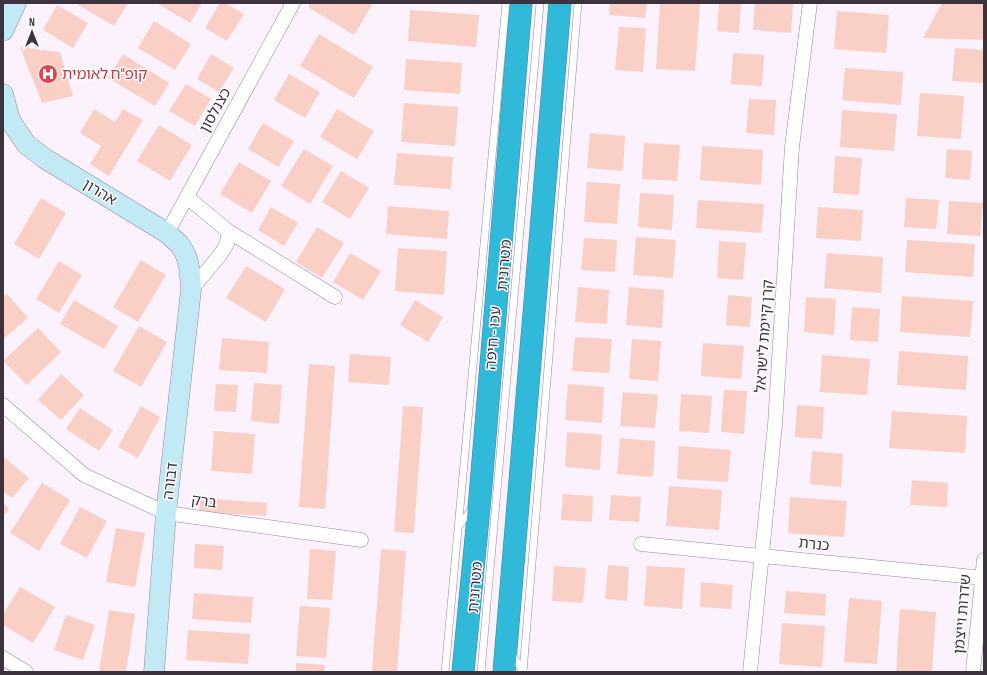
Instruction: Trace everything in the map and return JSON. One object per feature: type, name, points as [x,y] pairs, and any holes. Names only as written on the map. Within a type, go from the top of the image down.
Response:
[{"type":"highway","name":"עכו - חיפה","points":[[463,672],[480,497],[521,3]]},
{"type":"highway","points":[[517,672],[506,646],[560,3]]},
{"type":"street","points":[[3,32],[16,3]]},
{"type":"street","name":"כצנלסון","points":[[167,233],[293,3]]},
{"type":"street","name":"קרן קיימת לישראל","points":[[750,672],[775,426],[792,147],[810,3]]},
{"type":"street","name":"אהרון","points":[[3,95],[10,120],[26,144],[44,158],[167,233],[180,246],[186,257],[190,271],[191,290]]},
{"type":"street","points":[[187,196],[228,231],[335,297]]},
{"type":"street","points":[[191,290],[220,255],[226,244],[228,231]]},
{"type":"street","name":"דבורה","points":[[154,672],[166,513],[191,290]]},
{"type":"street","name":"ברק","points":[[3,404],[84,475],[166,513],[361,540]]},
{"type":"street","name":"כנרת","points":[[641,544],[983,578]]},
{"type":"street","name":"שדרות וייצמן","points":[[973,672],[984,560]]},
{"type":"street","points":[[3,658],[26,672]]},
{"type":"lane","points":[[445,672],[506,3]]},
{"type":"lane","name":"מטרונית","points":[[480,672],[540,3]]},
{"type":"lane","points":[[517,672],[539,478],[578,3]]},
{"type":"lane","points":[[518,496],[539,478]]},
{"type":"lane","points":[[458,528],[480,497]]},
{"type":"building","points":[[75,3],[128,3],[114,26]]},
{"type":"building","points":[[158,3],[202,3],[190,23]]},
{"type":"building","points":[[220,3],[225,3],[244,14],[227,41],[205,28]]},
{"type":"building","points":[[310,3],[373,3],[354,35],[308,7]]},
{"type":"building","points":[[610,3],[647,3],[645,18],[609,15]]},
{"type":"building","points":[[660,3],[700,3],[695,71],[656,69]]},
{"type":"building","points":[[719,3],[741,3],[739,33],[717,31]]},
{"type":"building","points":[[755,3],[793,3],[791,33],[753,30]]},
{"type":"building","points":[[942,3],[984,4],[984,40],[923,38]]},
{"type":"building","points":[[57,5],[88,23],[73,48],[43,30]]},
{"type":"building","points":[[410,10],[479,15],[476,47],[408,41]]},
{"type":"building","points":[[837,11],[889,15],[886,53],[834,49]]},
{"type":"building","points":[[154,21],[191,44],[175,70],[138,48]]},
{"type":"building","points":[[619,27],[646,28],[643,72],[615,70]]},
{"type":"building","points":[[319,34],[373,67],[354,98],[300,66]]},
{"type":"building","name":"קופ\"ח לאומית","points":[[20,47],[60,52],[73,96],[42,103]]},
{"type":"building","points":[[955,48],[984,50],[984,83],[952,81]]},
{"type":"building","points":[[733,53],[764,55],[762,86],[731,84]]},
{"type":"building","points":[[123,54],[169,83],[155,106],[108,78]]},
{"type":"building","points":[[211,54],[234,68],[219,92],[197,79]]},
{"type":"building","points":[[406,59],[462,63],[460,94],[404,90]]},
{"type":"building","points":[[845,68],[903,72],[901,105],[842,100]]},
{"type":"building","points":[[289,74],[320,92],[305,118],[274,100]]},
{"type":"building","points":[[186,84],[211,99],[195,126],[169,111]]},
{"type":"building","points":[[920,93],[964,96],[961,139],[917,136]]},
{"type":"building","points":[[749,99],[776,100],[774,135],[746,133]]},
{"type":"building","points":[[404,103],[458,107],[455,146],[401,142]]},
{"type":"building","points":[[94,109],[115,122],[123,109],[143,120],[109,176],[90,164],[101,146],[80,133]]},
{"type":"building","points":[[337,109],[374,131],[357,159],[320,137]]},
{"type":"building","points":[[842,110],[897,114],[894,151],[840,147]]},
{"type":"building","points":[[263,123],[294,141],[278,167],[248,149]]},
{"type":"building","points":[[159,125],[192,145],[170,181],[137,161]]},
{"type":"building","points":[[590,133],[625,136],[623,171],[587,168]]},
{"type":"building","points":[[644,143],[680,145],[677,181],[642,179]]},
{"type":"building","points":[[702,146],[763,150],[761,185],[700,180]]},
{"type":"building","points":[[304,149],[333,166],[310,204],[281,186]]},
{"type":"building","points":[[947,149],[972,151],[970,180],[945,178]]},
{"type":"building","points":[[397,153],[453,157],[451,189],[394,185]]},
{"type":"building","points":[[835,156],[862,158],[859,195],[833,193]]},
{"type":"building","points":[[239,162],[271,181],[252,213],[220,194]]},
{"type":"building","points":[[341,171],[369,188],[350,219],[322,202]]},
{"type":"building","points":[[587,182],[620,184],[617,224],[584,222]]},
{"type":"building","points":[[640,193],[674,195],[672,230],[638,227]]},
{"type":"building","points":[[41,198],[66,213],[39,259],[14,244]]},
{"type":"building","points":[[906,198],[939,200],[936,229],[904,227]]},
{"type":"building","points":[[698,200],[764,204],[761,233],[696,228]]},
{"type":"building","points":[[949,201],[983,203],[980,236],[947,234]]},
{"type":"building","points":[[388,206],[449,211],[447,239],[386,234]]},
{"type":"building","points":[[271,207],[298,223],[284,246],[258,230]]},
{"type":"building","points":[[818,207],[863,210],[861,241],[816,238]]},
{"type":"building","points":[[317,227],[344,243],[322,278],[296,262]]},
{"type":"building","points":[[636,237],[676,240],[673,278],[633,275]]},
{"type":"building","points":[[584,238],[617,240],[615,272],[581,270]]},
{"type":"building","points":[[907,240],[975,244],[973,277],[905,272]]},
{"type":"building","points":[[719,241],[746,243],[743,280],[717,278]]},
{"type":"building","points":[[398,248],[447,251],[444,295],[395,291]]},
{"type":"building","points":[[350,253],[381,271],[363,300],[333,282]]},
{"type":"building","points":[[827,253],[883,257],[881,293],[824,288]]},
{"type":"building","points":[[141,260],[166,275],[138,322],[113,307]]},
{"type":"building","points":[[59,261],[82,275],[59,313],[36,299]]},
{"type":"building","points":[[246,266],[285,289],[266,322],[226,298]]},
{"type":"building","points":[[578,287],[609,290],[607,324],[575,322]]},
{"type":"building","points":[[629,287],[664,290],[662,328],[626,325]]},
{"type":"building","points":[[7,294],[28,318],[3,339],[3,297]]},
{"type":"building","points":[[728,295],[752,297],[750,327],[726,325]]},
{"type":"building","points":[[902,296],[973,301],[970,337],[900,332]]},
{"type":"building","points":[[806,297],[836,299],[834,335],[804,332]]},
{"type":"building","points":[[74,300],[118,326],[104,349],[60,324]]},
{"type":"building","points":[[415,300],[443,317],[428,342],[400,325]]},
{"type":"building","points":[[852,307],[880,309],[878,342],[850,340]]},
{"type":"building","points":[[139,326],[167,342],[141,387],[113,371]]},
{"type":"building","points":[[38,328],[61,352],[27,385],[3,361]]},
{"type":"building","points":[[575,337],[612,339],[609,373],[572,371]]},
{"type":"building","points":[[222,338],[269,342],[267,373],[219,370]]},
{"type":"building","points":[[632,339],[661,341],[658,381],[629,379]]},
{"type":"building","points":[[703,343],[744,346],[741,379],[701,376]]},
{"type":"building","points":[[899,351],[968,356],[966,390],[897,385]]},
{"type":"building","points":[[350,354],[391,357],[389,385],[348,382]]},
{"type":"building","points":[[822,355],[870,359],[867,395],[820,392]]},
{"type":"building","points":[[309,364],[335,366],[325,509],[299,507]]},
{"type":"building","points":[[61,374],[84,395],[61,420],[38,400]]},
{"type":"building","points":[[254,383],[282,385],[279,424],[251,421]]},
{"type":"building","points":[[216,384],[238,385],[236,412],[214,411]]},
{"type":"building","points":[[568,384],[604,387],[602,423],[565,420]]},
{"type":"building","points":[[724,390],[747,391],[744,434],[721,432]]},
{"type":"building","points":[[623,392],[658,395],[655,428],[620,426]]},
{"type":"building","points":[[681,394],[712,396],[709,433],[679,431]]},
{"type":"building","points":[[797,405],[824,407],[822,439],[795,437]]},
{"type":"building","points":[[141,406],[160,417],[138,458],[118,447]]},
{"type":"building","points":[[403,406],[423,407],[414,533],[394,532]]},
{"type":"building","points":[[80,408],[113,430],[99,451],[66,429]]},
{"type":"building","points":[[892,411],[967,416],[965,453],[889,448]]},
{"type":"building","points":[[214,431],[255,434],[252,474],[211,471]]},
{"type":"building","points":[[567,432],[602,435],[600,470],[565,467]]},
{"type":"building","points":[[620,438],[655,441],[653,477],[617,474]]},
{"type":"building","points":[[679,446],[731,450],[728,482],[677,479]]},
{"type":"building","points":[[812,451],[843,454],[841,487],[810,484]]},
{"type":"building","points":[[5,458],[29,478],[12,498],[3,491],[3,460]]},
{"type":"building","points":[[912,480],[948,483],[947,507],[910,505]]},
{"type":"building","points":[[42,483],[70,500],[39,551],[10,533]]},
{"type":"building","points":[[669,486],[722,490],[719,530],[666,526]]},
{"type":"building","points":[[563,494],[593,496],[592,522],[561,520]]},
{"type":"building","points":[[611,495],[641,497],[639,522],[609,520]]},
{"type":"building","points":[[790,497],[847,501],[844,537],[788,533]]},
{"type":"building","points":[[200,498],[267,503],[266,516],[199,512]]},
{"type":"building","points":[[3,503],[9,509],[3,516]]},
{"type":"building","points":[[80,507],[107,521],[87,558],[60,544]]},
{"type":"building","points":[[116,528],[145,533],[135,587],[106,582]]},
{"type":"building","points":[[195,544],[224,546],[222,570],[194,568]]},
{"type":"building","points":[[310,549],[336,551],[332,600],[307,599]]},
{"type":"building","points":[[381,549],[406,551],[397,672],[372,672]]},
{"type":"building","points":[[608,565],[629,567],[627,601],[605,599]]},
{"type":"building","points":[[554,566],[586,568],[583,603],[552,601]]},
{"type":"building","points":[[647,566],[685,568],[682,609],[644,606]]},
{"type":"building","points":[[701,582],[733,585],[731,609],[700,607]]},
{"type":"building","points":[[20,587],[55,607],[33,643],[3,625],[3,615]]},
{"type":"building","points":[[786,591],[826,594],[825,616],[784,613]]},
{"type":"building","points":[[194,593],[253,597],[251,623],[192,619]]},
{"type":"building","points":[[849,598],[882,601],[877,664],[844,662]]},
{"type":"building","points":[[300,606],[330,608],[326,658],[296,656]]},
{"type":"building","points":[[900,609],[936,612],[932,672],[896,672]]},
{"type":"building","points":[[109,610],[135,614],[126,672],[99,672]]},
{"type":"building","points":[[66,615],[95,625],[83,660],[54,650]]},
{"type":"building","points":[[782,623],[825,626],[822,667],[779,664]]},
{"type":"building","points":[[188,630],[250,634],[248,664],[186,660]]},
{"type":"building","points":[[296,663],[325,665],[324,672],[296,672]]},
{"type":"place","name":"קופ\"ח לאומית","points":[[48,74]]}]
